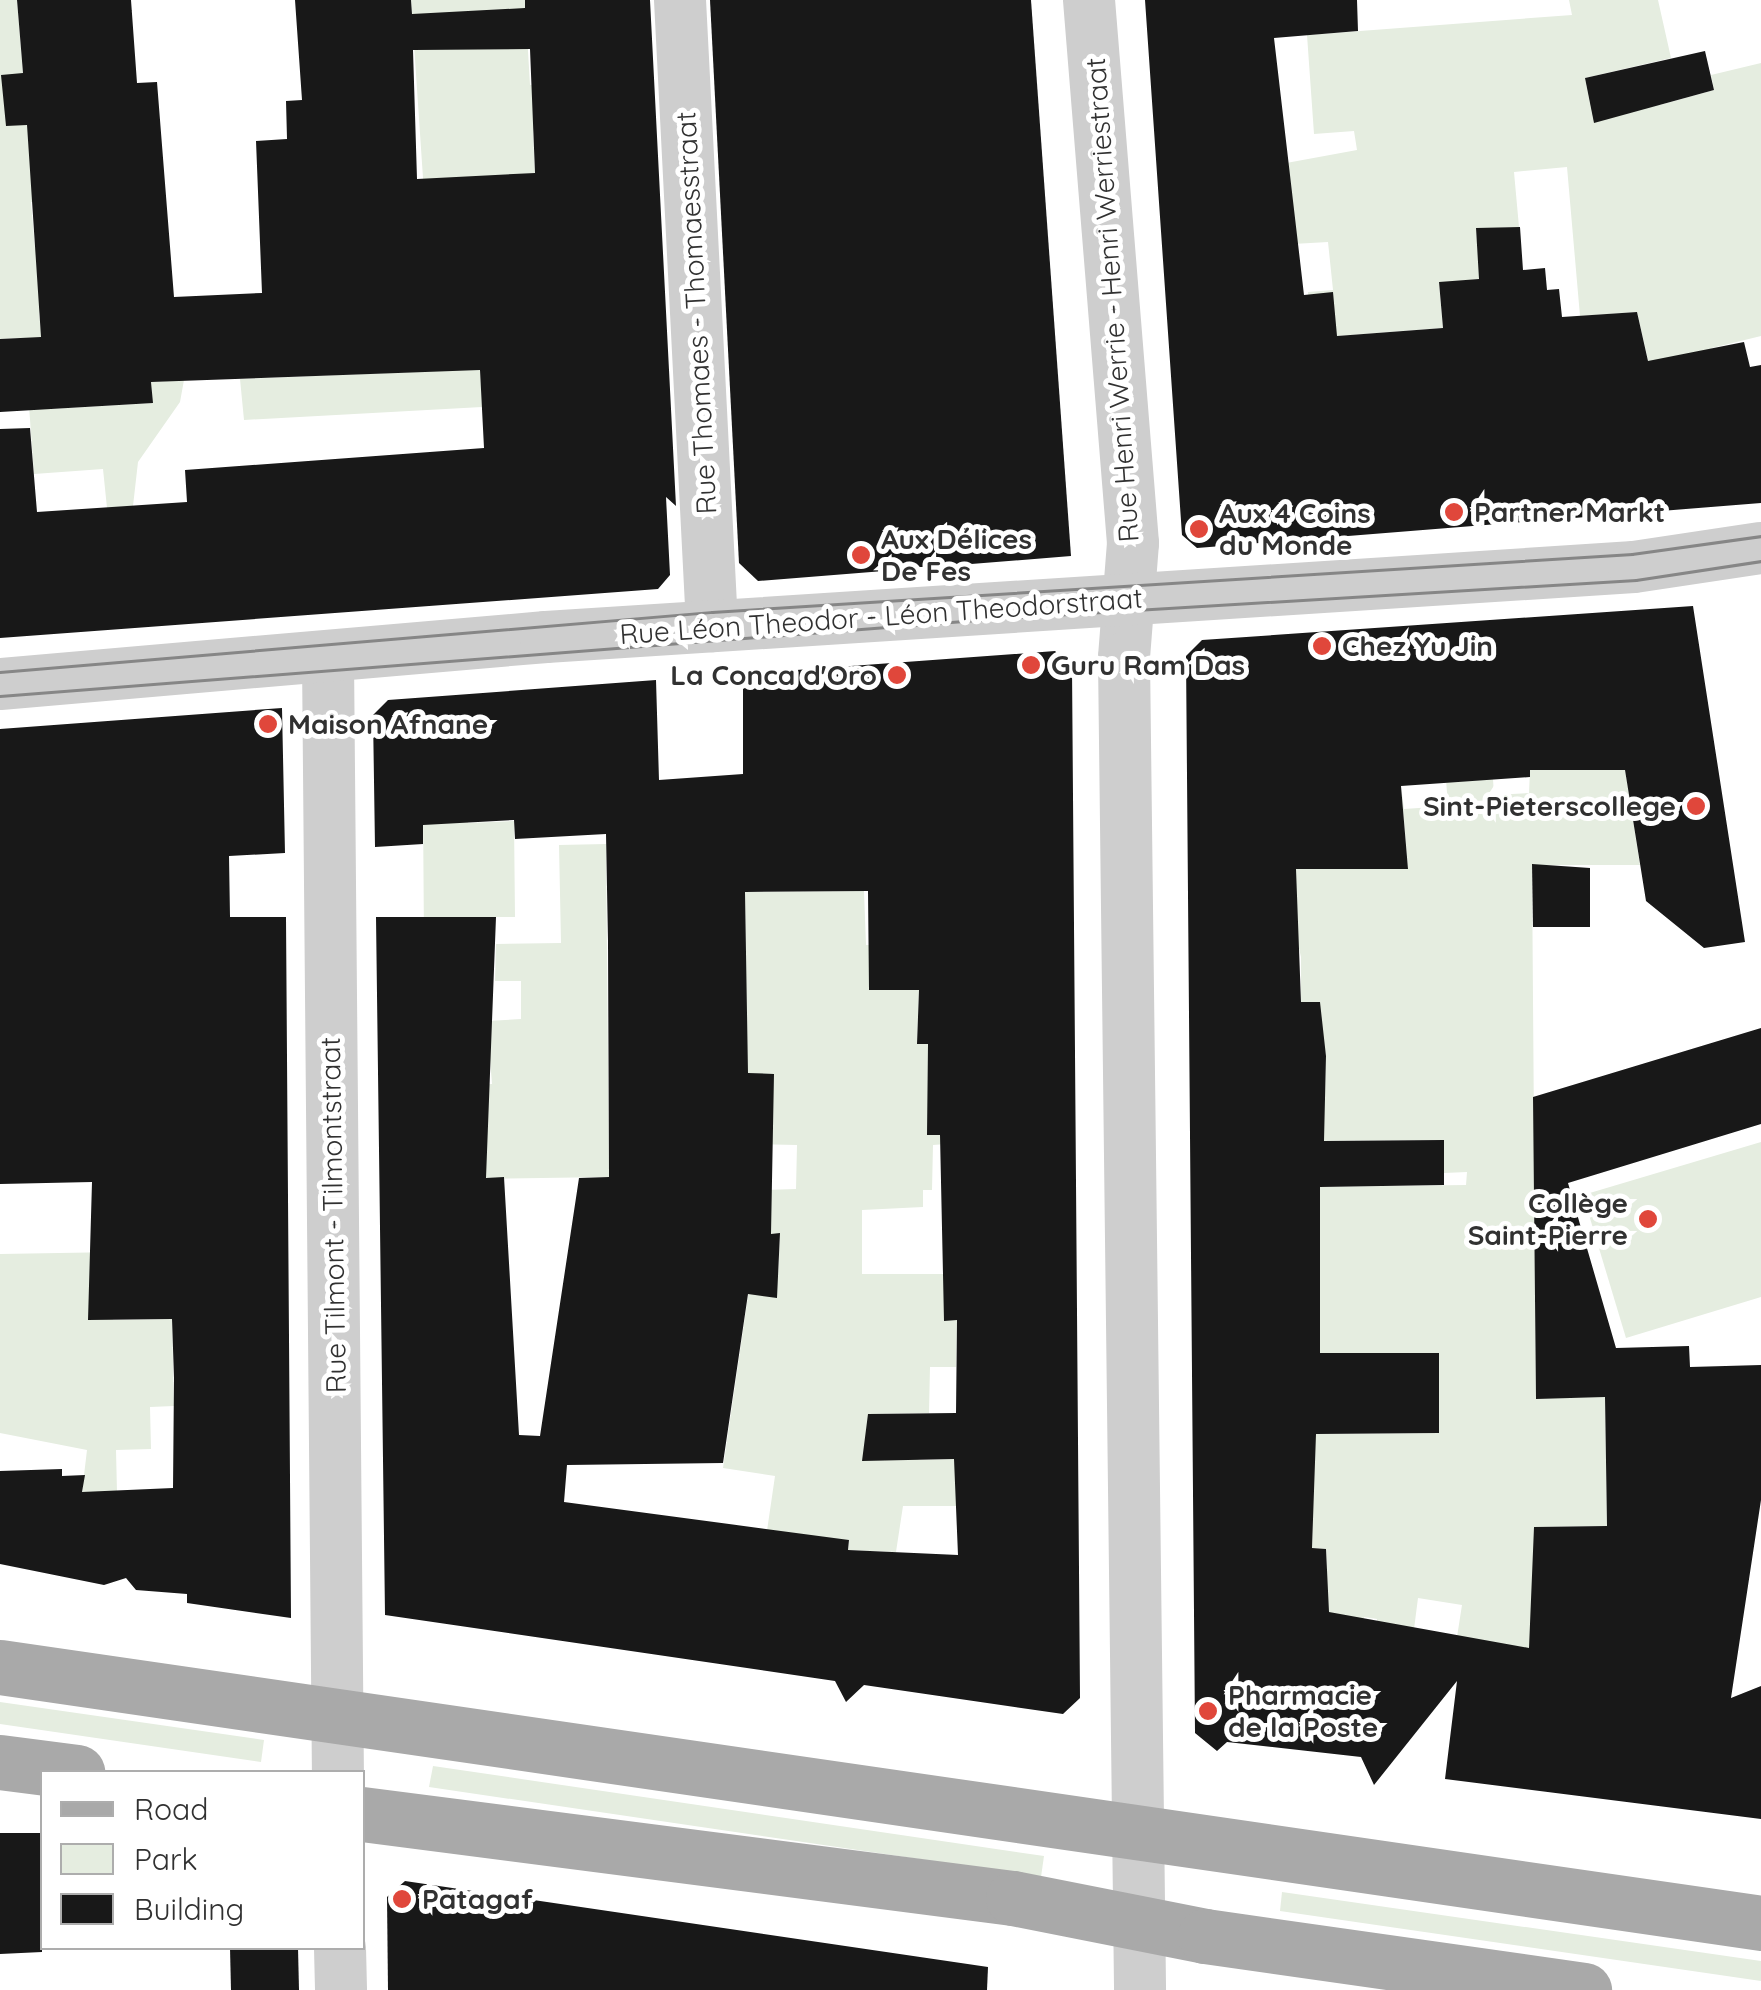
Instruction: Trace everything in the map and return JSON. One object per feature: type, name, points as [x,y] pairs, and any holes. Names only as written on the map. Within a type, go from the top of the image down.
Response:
[{"type":"main road","points":[[0,1666],[1761,1923]]},
{"type":"main road","points":[[0,1762],[62,1770]]},
{"type":"main road","points":[[365,1814],[1013,1898],[1141,1923],[1584,1990]]},
{"type":"street","name":"Rue Thomaes - Thomaesstraat","points":[[680,0],[712,626]]},
{"type":"street","name":"Rue Henri Werrie - Henri Werriestraat","points":[[1089,0],[1132,524],[1140,1990]]},
{"type":"street","name":"Rue Léon Theodor - Léon Theodorstraat","points":[[0,684],[712,626],[1634,567],[1761,548]]},
{"type":"street","name":"Rue Tilmont - Tilmontstraat","points":[[328,658],[338,1770]]},
{"type":"street","points":[[340,1950],[341,1990]]},
{"type":"green space","points":[[0,0],[17,0],[23,73],[6,125],[27,125],[50,199],[31,202],[35,248],[54,247],[39,314],[51,409],[152,403],[151,382],[184,380],[180,402],[138,462],[133,506],[107,508],[103,469],[34,474],[24,338],[0,339]]},
{"type":"green space","points":[[411,0],[525,0],[530,85],[546,84],[533,132],[535,174],[478,320],[482,407],[244,420],[240,379],[436,371]]},
{"type":"green space","points":[[1569,0],[1658,0],[1671,58],[1585,78],[1590,102],[1660,105],[1714,90],[1711,75],[1761,63],[1761,336],[1712,348],[1660,413],[1637,312],[1580,316],[1567,167],[1514,172],[1519,227],[1476,229],[1480,279],[1439,283],[1443,328],[1311,338],[1308,292],[1333,290],[1328,242],[1293,244],[1265,167],[1357,150],[1354,131],[1314,134],[1307,35],[1572,15]]},
{"type":"green space","points":[[1622,749],[1640,865],[1532,865],[1536,1398],[1605,1397],[1607,1526],[1534,1527],[1546,1674],[1457,1637],[1462,1605],[1418,1598],[1413,1637],[1376,1631],[1377,1619],[1364,1617],[1360,1643],[1320,1614],[1327,1572],[1326,1549],[1312,1548],[1315,1434],[1439,1433],[1439,1353],[1305,1353],[1320,1249],[1304,1187],[1466,1185],[1467,1172],[1444,1173],[1443,1140],[1307,1141],[1325,1093],[1326,1056],[1317,1002],[1301,1002],[1301,957],[1281,869],[1408,868],[1401,786],[1404,809],[1448,806],[1445,766],[1492,763],[1494,795],[1529,793],[1530,770],[1571,770]]},
{"type":"green space","points":[[468,803],[468,823],[514,821],[515,917],[485,917],[424,943],[423,809]]},
{"type":"green space","points":[[606,844],[609,1177],[473,1179],[476,1085],[492,1084],[487,1021],[521,1019],[521,981],[495,981],[496,944],[561,943],[559,845]]},
{"type":"green space","points":[[864,891],[866,945],[905,945],[905,961],[869,961],[869,990],[919,990],[917,1043],[951,1044],[927,1134],[946,1135],[946,1144],[933,1145],[932,1190],[923,1190],[923,1207],[862,1210],[862,1274],[944,1274],[944,1320],[957,1320],[956,1367],[930,1367],[929,1413],[869,1414],[919,1460],[954,1459],[962,1506],[903,1506],[896,1552],[848,1550],[849,1540],[762,1565],[775,1476],[723,1468],[751,1275],[778,1275],[780,1234],[757,1234],[764,1190],[796,1189],[797,1145],[748,1144],[745,892]]},
{"type":"green space","points":[[1761,1142],[1761,1297],[1626,1338],[1583,1195]]},
{"type":"green space","points":[[177,1251],[113,1286],[113,1320],[172,1319],[174,1406],[150,1407],[151,1449],[116,1450],[117,1492],[82,1492],[87,1450],[0,1433],[0,1254]]},
{"type":"green space","points":[[0,1702],[264,1740],[261,1762],[0,1724]]},
{"type":"green space","points":[[433,1766],[1044,1856],[1041,1877],[429,1787]]},
{"type":"green space","points":[[1282,1892],[1761,1961],[1761,1981],[1280,1911]]},
{"type":"building","points":[[17,0],[131,0],[137,83],[157,82],[174,297],[262,293],[256,141],[287,139],[286,101],[302,100],[295,0],[411,0],[412,14],[525,8],[525,0],[650,0],[676,506],[666,497],[670,575],[658,589],[0,638],[0,429],[30,428],[37,512],[187,502],[185,470],[484,448],[480,370],[151,382],[153,403],[0,412],[0,339],[41,337],[27,125],[6,126],[1,75],[23,73]],"holes":[[[530,49],[535,173],[417,179],[413,50]]]},
{"type":"building","points":[[710,0],[1031,0],[1071,556],[758,581],[739,563]]},
{"type":"building","points":[[1145,0],[1357,0],[1358,31],[1274,38],[1304,295],[1333,292],[1337,336],[1443,328],[1439,282],[1479,279],[1476,228],[1520,227],[1523,270],[1545,268],[1547,290],[1559,289],[1562,317],[1637,312],[1648,361],[1744,342],[1750,367],[1761,365],[1761,503],[1197,548],[1182,535]]},
{"type":"building","points":[[1705,51],[1714,90],[1594,123],[1585,78]]},
{"type":"building","points":[[1693,606],[1745,942],[1704,948],[1646,901],[1625,770],[1530,770],[1530,777],[1401,786],[1408,869],[1296,869],[1301,1002],[1320,1002],[1326,1056],[1324,1141],[1444,1140],[1444,1185],[1320,1187],[1320,1353],[1439,1353],[1439,1433],[1316,1434],[1312,1548],[1326,1549],[1329,1612],[1529,1648],[1534,1527],[1607,1526],[1605,1397],[1536,1399],[1533,1097],[1761,1028],[1761,1124],[1568,1183],[1616,1348],[1689,1346],[1690,1367],[1761,1365],[1761,1500],[1731,1698],[1761,1686],[1761,1819],[1445,1779],[1457,1681],[1374,1785],[1361,1757],[1227,1742],[1217,1751],[1195,1733],[1186,656],[1202,640]]},
{"type":"building","points":[[1055,651],[1072,667],[1080,1698],[1063,1714],[864,1685],[846,1702],[835,1681],[385,1615],[376,917],[496,917],[486,1178],[504,1177],[519,1435],[540,1436],[579,1178],[609,1177],[608,942],[606,834],[515,839],[514,820],[423,825],[423,844],[375,847],[373,715],[388,700],[656,680],[659,780],[743,774],[743,674]],"holes":[[[868,891],[869,990],[919,990],[917,1044],[928,1044],[927,1135],[940,1135],[944,1321],[957,1320],[956,1413],[868,1414],[862,1461],[954,1459],[958,1555],[848,1550],[849,1540],[564,1502],[567,1465],[723,1463],[748,1294],[777,1298],[780,1233],[771,1234],[774,1074],[748,1073],[745,892]]]},
{"type":"building","points":[[282,708],[285,853],[229,856],[230,917],[286,917],[291,1618],[187,1603],[187,1594],[136,1590],[126,1578],[104,1585],[0,1564],[0,1471],[62,1469],[62,1476],[85,1475],[82,1492],[173,1488],[174,1378],[172,1319],[88,1320],[92,1182],[0,1184],[0,729]]},
{"type":"building","points":[[1532,864],[1590,868],[1590,927],[1533,927]]},
{"type":"building","points":[[0,1833],[40,1833],[42,1952],[0,1954]]},
{"type":"building","points":[[405,1881],[988,1967],[987,1990],[388,1990],[387,1897]]},
{"type":"building","points":[[230,1950],[298,1950],[299,1990],[231,1990]]},
{"type":"tram line","points":[[0,672],[712,612],[1632,554],[1761,536]]},
{"type":"tram line","points":[[0,696],[1002,618],[1636,580],[1761,561]]},
{"type":"place","name":"Partner Markt","points":[[1454,512]]},
{"type":"place","name":"Aux 4 Coins du Monde","points":[[1199,529]]},
{"type":"place","name":"Aux Délices De Fes","points":[[861,555]]},
{"type":"place","name":"Chez Yu Jin","points":[[1322,646]]},
{"type":"place","name":"Guru Ram Das","points":[[1031,665]]},
{"type":"place","name":"La Conca d'Oro","points":[[897,675]]},
{"type":"place","name":"Maison Afnane","points":[[268,724]]},
{"type":"place","name":"Sint-Pieterscollege","points":[[1696,806]]},
{"type":"place","name":"Collège Saint-Pierre","points":[[1648,1219]]},
{"type":"place","name":"Pharmacie de la Poste","points":[[1208,1711]]},
{"type":"place","name":"Patagaf","points":[[402,1899]]}]
